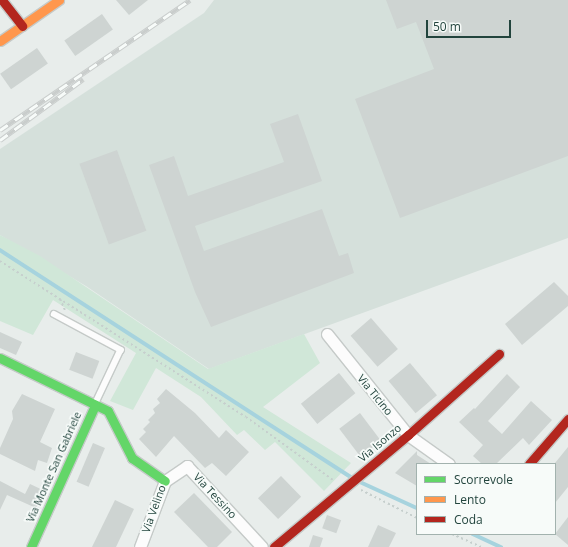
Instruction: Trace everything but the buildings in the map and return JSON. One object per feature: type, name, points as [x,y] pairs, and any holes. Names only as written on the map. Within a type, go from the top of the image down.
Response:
[{"type":"street","points":[[2,0],[22,26]]},
{"type":"street","points":[[0,41],[59,0]]},
{"type":"street","name":"Via Ticino","points":[[327,334],[408,435],[448,463]]},
{"type":"street","name":"Via Isonzo","points":[[274,547],[408,435],[499,354]]},
{"type":"street","name":"Via Monte San Gabriele","points":[[0,358],[95,405],[31,547]]},
{"type":"street","name":"Via Velino","points":[[95,405],[108,411],[132,458],[165,481],[140,547]]},
{"type":"street","points":[[530,463],[568,419]]},
{"type":"street","name":"Via Tessino","points":[[165,481],[188,466],[262,547]]},
{"type":"lane","points":[[54,314],[121,350],[95,405]]},
{"type":"path","points":[[0,261],[246,417],[334,482],[349,485],[416,518]]},
{"type":"path","points":[[454,535],[481,547]]},
{"type":"shaded area","points":[[214,0],[568,0],[568,238],[209,369],[86,286],[0,235],[0,149],[204,13]]},
{"type":"green space","points":[[0,235],[40,256],[208,369],[304,334],[320,363],[263,407],[351,463],[324,491],[275,442],[265,450],[244,430],[237,435],[201,397],[156,368],[133,410],[110,401],[136,353],[53,300],[33,335],[0,321]]},
{"type":"waterway","points":[[0,250],[351,477]]},
{"type":"waterway","points":[[358,481],[416,508]]},
{"type":"waterway","points":[[475,535],[501,547]]},
{"type":"railway","points":[[0,130],[190,0]]},
{"type":"railway","points":[[0,140],[83,79]]},
{"type":"traffic: fast","points":[[0,358],[108,411],[132,458],[165,481]]},
{"type":"traffic: fast","points":[[31,547],[95,405]]},
{"type":"traffic: slow","points":[[0,41],[59,0]]},
{"type":"traffic: jam","points":[[2,0],[22,26]]},
{"type":"traffic: jam","points":[[274,547],[408,435],[499,354]]},
{"type":"traffic: jam","points":[[530,463],[568,419]]}]
